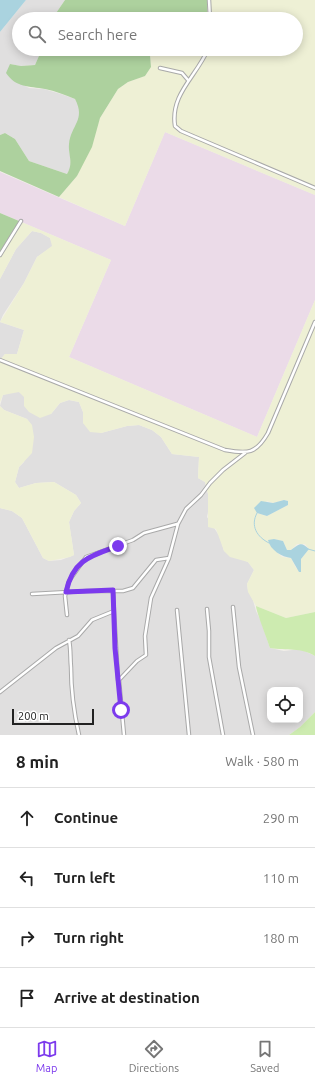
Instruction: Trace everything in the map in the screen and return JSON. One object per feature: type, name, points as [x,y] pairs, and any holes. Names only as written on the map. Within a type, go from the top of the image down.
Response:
[{"type":"street","points":[[209,0],[210,12]]},
{"type":"street","points":[[203,56],[179,96],[174,118],[175,126],[195,137],[315,188]]},
{"type":"street","points":[[160,68],[182,73],[188,80]]},
{"type":"street","points":[[0,256],[21,222]]},
{"type":"street","points":[[118,680],[137,661],[146,655],[145,636],[151,598],[169,558],[178,524],[186,509],[201,495],[223,470],[245,453],[257,449],[268,432],[315,322]]},
{"type":"street","points":[[0,360],[225,450],[245,453]]},
{"type":"street","points":[[67,615],[65,596],[69,581],[86,557],[133,540],[144,533],[178,524]]},
{"type":"street","points":[[32,594],[113,590],[123,591],[133,588],[156,560],[169,558]]},
{"type":"street","points":[[113,590],[118,680],[124,735]]},
{"type":"street","points":[[233,607],[239,667],[253,735]]},
{"type":"street","points":[[177,610],[189,735]]},
{"type":"street","points":[[207,610],[209,631],[208,657],[223,735]]},
{"type":"street","points":[[0,692],[56,648],[78,636],[92,620],[114,611]]},
{"type":"street","points":[[69,640],[72,653],[70,666],[79,735]]},
{"type":"shaded area","points":[[26,0],[65,0],[57,12],[16,12]]},
{"type":"shaded area","points":[[12,17],[12,56],[39,56],[35,65],[21,66],[10,64],[22,84],[29,88],[44,89],[75,99],[79,106],[80,116],[69,144],[71,167],[67,174],[29,161],[15,139],[5,133],[0,135],[0,32]]},
{"type":"shaded area","points":[[165,132],[315,195],[315,300],[257,437],[69,357],[111,260],[0,213],[0,172],[125,226]]},
{"type":"shaded area","points":[[32,231],[41,233],[50,238],[53,246],[37,257],[24,283],[0,322],[0,279],[16,249]]},
{"type":"shaded area","points":[[0,322],[24,330],[17,354],[5,354],[0,360]]},
{"type":"shaded area","points":[[13,392],[19,392],[51,414],[60,403],[69,400],[79,402],[83,412],[83,423],[101,433],[127,426],[139,425],[152,430],[161,437],[172,454],[199,457],[198,478],[205,482],[208,494],[209,507],[207,517],[220,537],[224,551],[248,562],[254,570],[247,584],[248,591],[252,597],[270,648],[284,651],[300,649],[315,656],[315,712],[300,727],[289,735],[0,735],[0,508],[12,511],[22,518],[43,558],[49,561],[61,560],[74,555],[69,522],[74,511],[81,503],[76,495],[54,482],[36,483],[19,488],[15,482],[19,467],[24,462],[32,426],[27,419],[4,410],[0,406],[3,395]]},
{"type":"green space","points":[[65,0],[207,0],[207,12],[57,12]]},
{"type":"green space","points":[[207,0],[315,0],[315,195],[165,132],[125,226],[59,197],[77,176],[100,118],[118,89],[128,82],[145,76],[151,67],[150,56],[303,56],[303,12],[207,12]]},
{"type":"green space","points":[[39,56],[150,56],[151,67],[145,76],[128,82],[118,89],[100,118],[92,147],[77,176],[59,197],[0,171],[0,135],[5,133],[15,139],[29,161],[67,174],[69,170],[70,137],[77,122],[79,112],[75,99],[45,89],[23,86],[10,78],[6,73],[10,64],[21,66],[35,65]]},
{"type":"green space","points":[[0,213],[19,221],[0,252]]},
{"type":"green space","points":[[19,221],[111,260],[69,357],[257,437],[315,300],[315,612],[286,618],[256,606],[248,592],[247,584],[254,570],[248,562],[230,557],[224,551],[216,529],[208,527],[208,494],[205,482],[198,478],[199,457],[172,454],[161,437],[152,430],[139,425],[127,426],[101,433],[90,432],[83,423],[83,412],[79,402],[69,400],[60,403],[51,414],[40,418],[29,412],[24,406],[24,397],[19,392],[3,395],[0,402],[0,360],[5,354],[17,354],[24,330],[0,322],[24,283],[37,257],[52,246],[50,238],[41,233],[32,231],[16,249],[0,279],[0,252]],"holes":[[[285,500],[288,501],[288,505],[267,516],[257,513],[267,501],[273,503]],[[274,539],[283,541],[287,550],[291,550],[297,544],[305,544],[309,549],[301,559],[301,572],[296,568],[291,558],[282,557],[271,546],[269,543]]]},
{"type":"green space","points":[[0,406],[4,410],[27,419],[32,425],[34,437],[32,453],[19,467],[15,482],[19,488],[36,483],[54,482],[76,495],[81,503],[74,511],[69,522],[74,555],[70,557],[49,561],[43,558],[22,518],[12,511],[0,508]]},
{"type":"green space","points":[[256,606],[286,618],[315,612],[315,656],[299,650],[270,648]]},
{"type":"green space","points":[[315,712],[315,735],[289,735],[300,727]]},
{"type":"water","points":[[0,0],[26,0],[16,12],[12,12],[12,17],[0,32]]},
{"type":"water","points":[[284,500],[288,501],[288,505],[267,516],[257,513],[254,508],[261,501],[273,503]]},
{"type":"water","points":[[274,539],[283,541],[287,550],[291,550],[300,544],[309,549],[301,559],[301,572],[299,572],[291,558],[280,555],[271,547],[268,540]]},
{"type":"waterway","points":[[257,513],[254,522],[256,531],[261,538],[269,543]]},
{"type":"waterway","points":[[308,549],[315,551]]},
{"type":"route","points":[[118,546],[86,557],[69,581],[66,592],[113,590],[115,648],[120,687],[121,710]]}]
